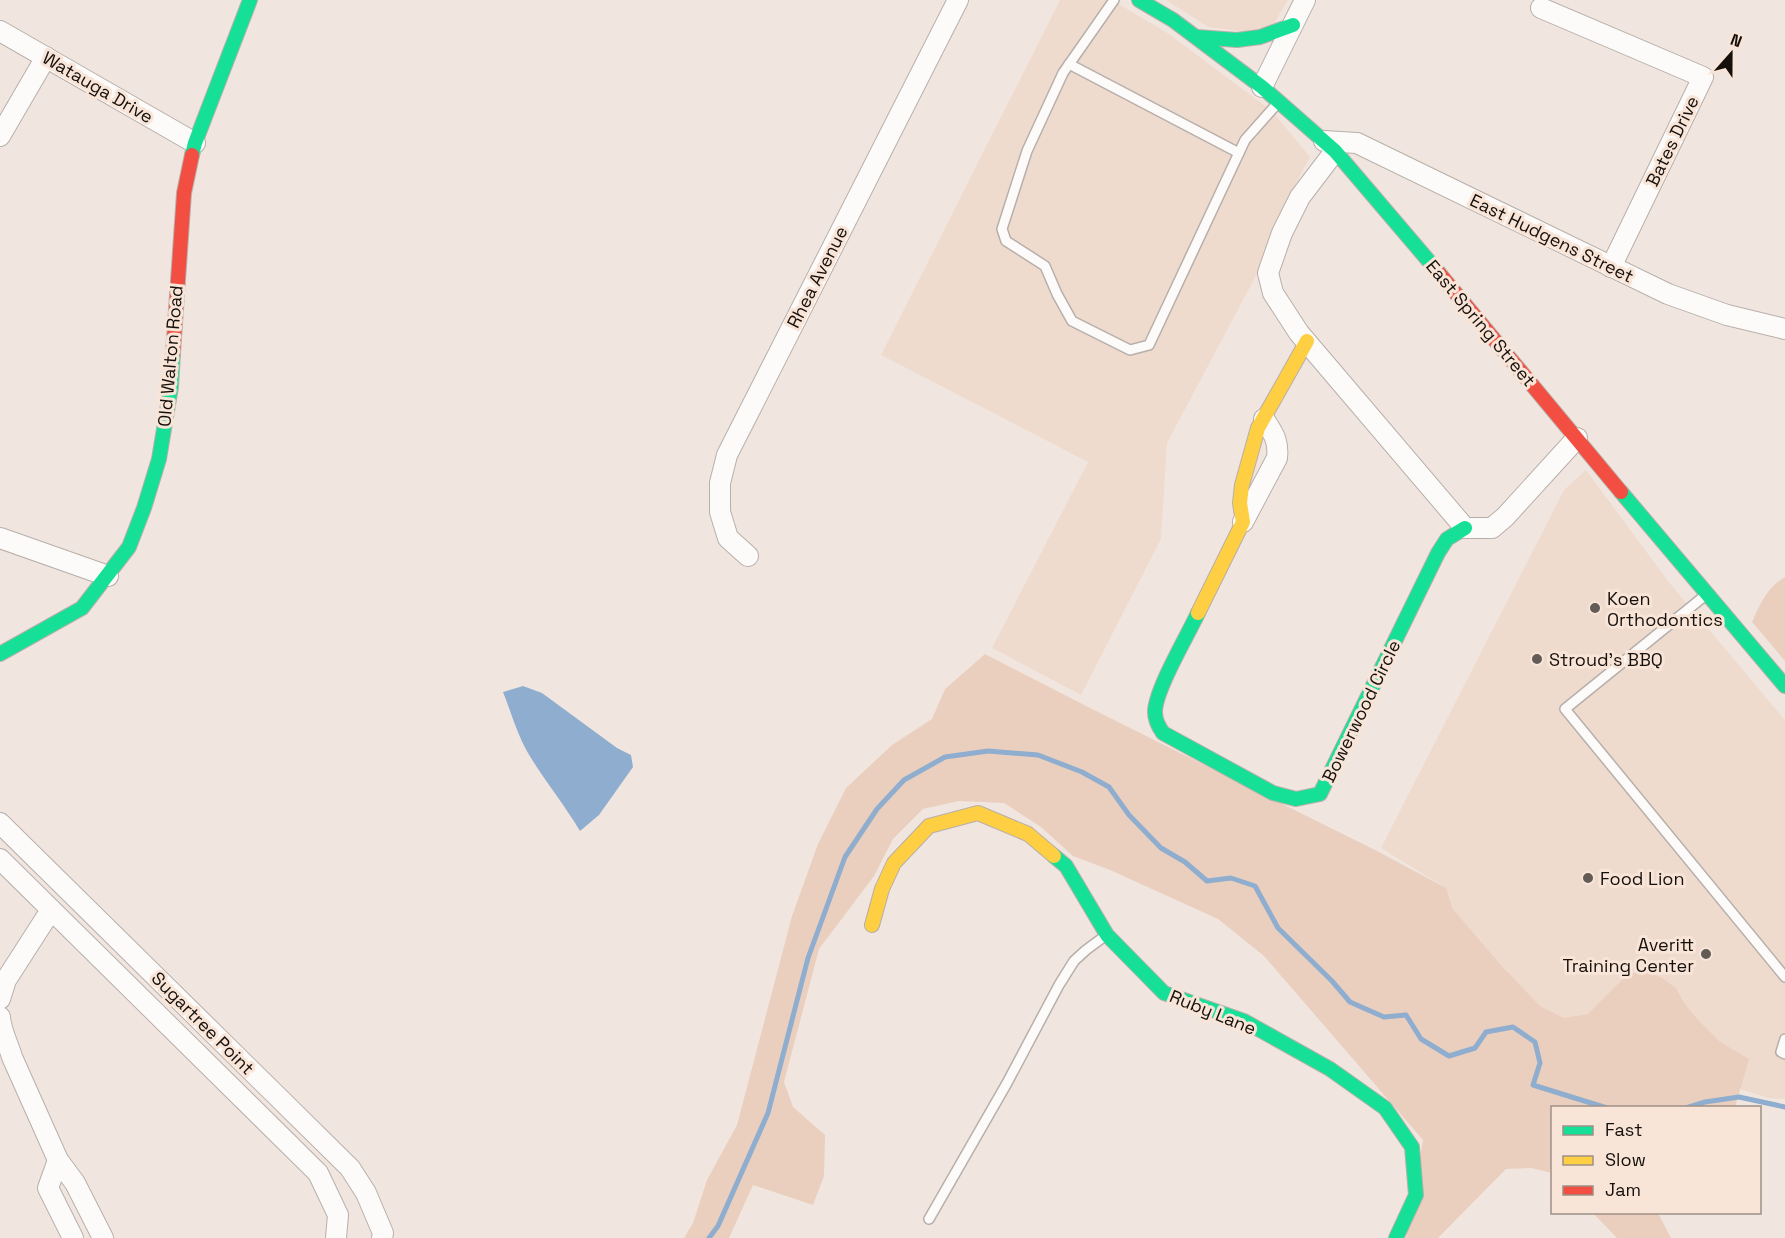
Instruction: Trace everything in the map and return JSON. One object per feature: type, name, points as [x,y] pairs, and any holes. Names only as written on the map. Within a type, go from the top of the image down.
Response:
[{"type":"street","name":"Old Walton Road","points":[[0,654],[82,608],[129,547],[144,508],[159,459],[171,387],[184,193],[195,143],[250,0]]},
{"type":"street","name":"Rhea Avenue","points":[[748,556],[728,538],[720,512],[720,483],[727,455],[958,0]]},
{"type":"street","name":"East Spring Street","points":[[1139,0],[1197,37],[1280,101],[1329,146],[1460,298],[1785,686]]},
{"type":"street","points":[[1262,87],[1305,0]]},
{"type":"street","name":"Bates Drive","points":[[1541,8],[1703,77],[1611,267]]},
{"type":"street","points":[[1197,37],[1237,40],[1260,37],[1293,25]]},
{"type":"street","name":"Watauga Drive","points":[[0,31],[195,143]]},
{"type":"street","points":[[0,136],[46,57]]},
{"type":"street","name":"East Hudgens Street","points":[[1329,146],[1357,143],[1668,294],[1727,315],[1785,329]]},
{"type":"street","points":[[1329,146],[1282,233],[1268,273],[1273,293],[1288,318],[1465,528],[1492,528],[1505,517],[1577,438]]},
{"type":"street","points":[[1244,522],[1240,503],[1242,485],[1258,428],[1307,341]]},
{"type":"street","name":"Bowerwood Circle","points":[[1264,419],[1275,436],[1278,447],[1277,458],[1160,691],[1155,705],[1154,718],[1163,733],[1273,793],[1291,799],[1304,800],[1320,794],[1438,553],[1447,539],[1465,528]]},
{"type":"street","points":[[0,538],[108,576]]},
{"type":"street","name":"Ruby Lane","points":[[872,925],[882,889],[894,863],[929,826],[978,813],[1028,834],[1066,866],[1107,935],[1164,993],[1244,1021],[1330,1069],[1385,1108],[1412,1147],[1416,1195],[1395,1238]]},
{"type":"street","name":"Sugartree Point","points":[[0,823],[350,1168],[366,1193],[383,1233],[382,1238]]},
{"type":"street","name":"Sugartree Point","points":[[0,859],[318,1173],[338,1215],[336,1238]]},
{"type":"street","points":[[0,999],[6,980],[51,910]]},
{"type":"street","points":[[0,1017],[0,1025],[12,1057],[58,1160],[75,1183],[103,1238]]},
{"type":"street","points":[[58,1160],[48,1188],[73,1238]]},
{"type":"lane","points":[[1114,0],[1063,73],[1028,152],[1002,229],[1006,241],[1045,266],[1072,321],[1130,350],[1149,345],[1245,140],[1280,101]]},
{"type":"lane","points":[[1068,64],[1239,153]]},
{"type":"lane","points":[[1707,595],[1565,709],[1785,977]]},
{"type":"lane","points":[[929,1219],[1074,961],[1107,935]]},
{"type":"lane","points":[[1785,1039],[1781,1052],[1785,1054]]},
{"type":"shaded area","points":[[1060,0],[1112,0],[1169,34],[1272,111],[1310,157],[1279,215],[1258,272],[1167,443],[1161,539],[1081,695],[992,648],[1088,462],[881,355]]},
{"type":"shaded area","points":[[1166,0],[1288,0],[1275,22],[1254,33],[1208,27]]},
{"type":"shaded area","points":[[1586,470],[1668,581],[1785,720],[1785,1099],[1768,1098],[1740,1089],[1564,1018],[1540,1006],[1453,909],[1446,888],[1381,848],[1564,490]]},
{"type":"shaded area","points":[[1785,577],[1785,661],[1752,622],[1769,591]]},
{"type":"shaded area","points":[[985,654],[1379,852],[1446,888],[1453,909],[1503,967],[1540,1006],[1564,1018],[1588,1014],[1628,974],[1645,972],[1660,977],[1676,988],[1684,1003],[1720,1042],[1749,1059],[1735,1106],[1551,1106],[1551,1173],[1531,1168],[1506,1169],[1438,1238],[1406,1238],[1423,1140],[1264,956],[1218,919],[1110,870],[1073,856],[1041,827],[1004,803],[959,801],[923,809],[893,839],[874,876],[819,949],[784,1082],[793,1107],[825,1135],[824,1176],[813,1205],[753,1185],[729,1238],[684,1238],[693,1223],[707,1180],[737,1125],[792,916],[818,844],[846,788],[892,745],[932,719],[945,689]]},
{"type":"shaded area","points":[[1594,1214],[1659,1214],[1671,1238],[1617,1238]]},
{"type":"water","points":[[523,686],[542,693],[617,748],[631,755],[633,767],[599,815],[580,831],[534,763],[517,731],[503,692]]},
{"type":"waterway","points":[[709,1238],[718,1226],[768,1113],[808,958],[845,857],[877,809],[904,780],[945,757],[988,751],[1038,755],[1082,772],[1109,787],[1129,815],[1161,848],[1185,862],[1207,881],[1231,878],[1255,886],[1278,928],[1350,1002],[1384,1017],[1406,1015],[1421,1039],[1449,1056],[1475,1048],[1486,1032],[1513,1027],[1535,1042],[1540,1063],[1533,1085],[1601,1106]]},
{"type":"waterway","points":[[1692,1106],[1739,1097],[1785,1107]]},
{"type":"traffic: fast","points":[[192,155],[250,0]]},
{"type":"traffic: fast","points":[[1139,0],[1173,20],[1262,87],[1335,151],[1439,273]]},
{"type":"traffic: fast","points":[[1197,37],[1237,40],[1260,37],[1293,25]]},
{"type":"traffic: fast","points":[[0,654],[82,608],[129,547],[159,459],[171,387],[173,353]]},
{"type":"traffic: fast","points":[[1621,492],[1785,686]]},
{"type":"traffic: fast","points":[[1198,613],[1156,702],[1157,723],[1163,733],[1273,793],[1296,799],[1320,794],[1438,553],[1447,539],[1465,528]]},
{"type":"traffic: fast","points":[[1054,856],[1066,866],[1107,935],[1164,993],[1244,1021],[1330,1069],[1385,1108],[1412,1147],[1416,1195],[1396,1238]]},
{"type":"traffic: slow","points":[[1198,613],[1243,522],[1240,503],[1242,485],[1258,428],[1307,341]]},
{"type":"traffic: slow","points":[[872,925],[882,889],[894,863],[929,826],[978,813],[1028,834],[1054,856]]},
{"type":"traffic: jam","points":[[173,353],[184,193],[192,155]]},
{"type":"traffic: jam","points":[[1439,273],[1621,492]]},
{"type":"place","name":"Koen Orthodontics","points":[[1595,608]]},
{"type":"place","name":"Stroud's BBQ","points":[[1537,659]]},
{"type":"place","name":"Food Lion","points":[[1588,878]]},
{"type":"place","name":"Averitt Training Center","points":[[1706,954]]}]
